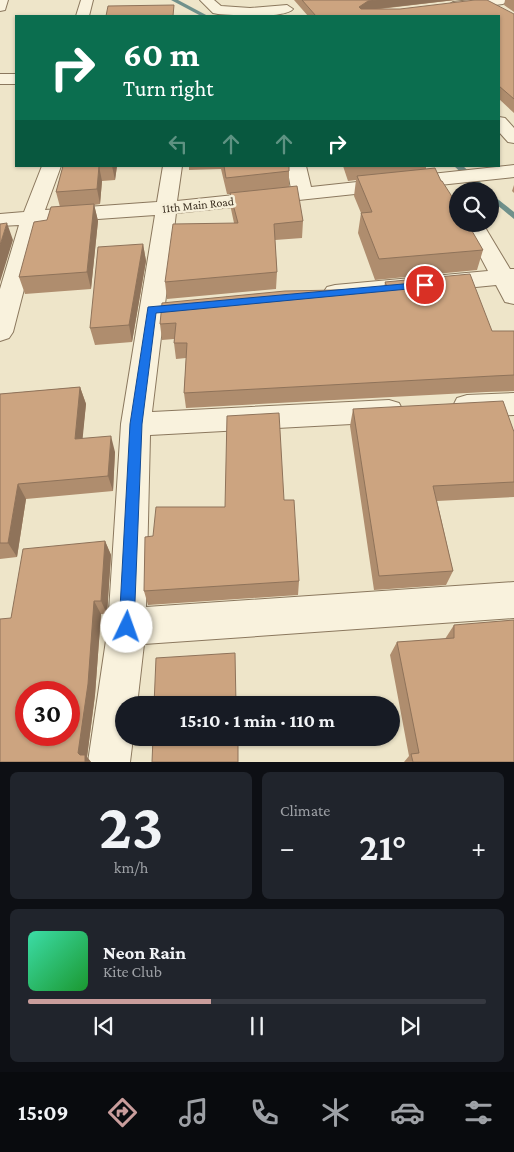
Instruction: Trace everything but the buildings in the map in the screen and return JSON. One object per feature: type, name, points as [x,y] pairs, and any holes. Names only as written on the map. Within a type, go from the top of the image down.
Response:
[{"type":"street","points":[[0,7],[2,0]]},
{"type":"street","points":[[83,15],[87,0]]},
{"type":"street","points":[[206,0],[218,10],[250,12],[287,8]]},
{"type":"street","points":[[439,8],[485,2],[501,6]]},
{"type":"street","points":[[0,79],[15,79]]},
{"type":"street","points":[[500,123],[514,138]]},
{"type":"street","points":[[0,332],[32,217],[52,167]]},
{"type":"street","points":[[108,762],[127,627],[136,424],[161,309],[166,208],[173,167]]},
{"type":"street","points":[[296,167],[302,194]]},
{"type":"street","name":"11th Main Road","points":[[0,220],[166,208],[514,171]]},
{"type":"street","points":[[447,177],[450,182]]},
{"type":"street","points":[[318,294],[511,283],[478,232]]},
{"type":"street","points":[[444,408],[514,404]]},
{"type":"street","points":[[136,424],[414,409]]},
{"type":"street","points":[[127,627],[514,600]]},
{"type":"waterway","points":[[174,0],[203,15]]},
{"type":"waterway","points":[[459,167],[476,182]]},
{"type":"waterway","points":[[499,203],[514,216]]},
{"type":"route","points":[[127,627],[136,424],[152,310],[425,285]]}]
